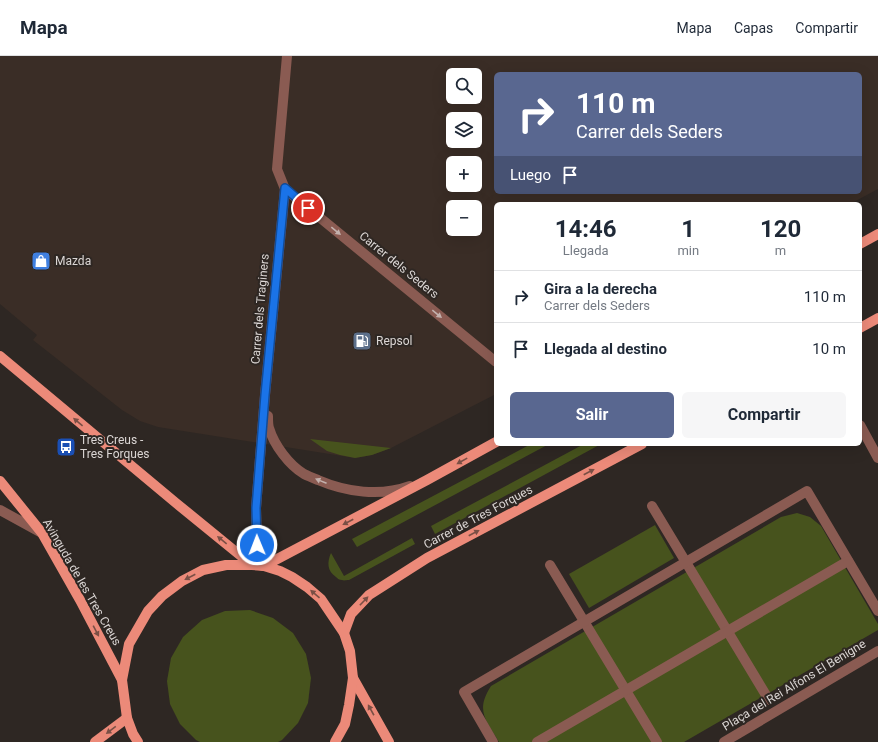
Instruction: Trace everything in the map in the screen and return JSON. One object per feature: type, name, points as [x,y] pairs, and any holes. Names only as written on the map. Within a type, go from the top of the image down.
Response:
[{"type":"main road","points":[[862,243],[878,234]]},
{"type":"main road","points":[[862,327],[878,318]]},
{"type":"main road","points":[[0,356],[176,504],[259,566]]},
{"type":"main road","points":[[259,566],[427,480],[494,443]]},
{"type":"main road","name":"Carrer de Tres Forques","points":[[344,633],[351,614],[369,595],[421,562],[638,446]]},
{"type":"main road","name":"Avinguda de les Tres Creus","points":[[0,481],[42,533],[80,600],[122,680]]},
{"type":"main road","points":[[138,742],[133,734],[127,718],[122,680],[129,644],[148,611],[162,596],[182,581],[203,570],[226,565],[259,566],[280,571],[292,577],[321,599],[344,633],[350,651],[353,678],[345,724],[335,742]]},
{"type":"main road","points":[[353,678],[389,742]]},
{"type":"main road","points":[[95,742],[127,718]]},
{"type":"street","name":"Carrer dels Traginers","points":[[259,566],[256,508],[265,395],[285,188],[277,169],[287,56]]},
{"type":"street","name":"Carrer dels Seders","points":[[285,188],[494,360]]},
{"type":"street","points":[[265,395],[269,428],[277,445],[288,461],[304,474],[348,490],[374,493],[400,490],[427,480]]},
{"type":"street","points":[[862,429],[878,458]]},
{"type":"street","points":[[493,742],[464,692],[807,491],[878,611]]},
{"type":"street","name":"Plaça del Rei Alfons El Benigne","points":[[652,506],[769,700]]},
{"type":"street","points":[[0,510],[42,533]]},
{"type":"street","points":[[537,742],[848,561]]},
{"type":"street","points":[[550,565],[657,742]]},
{"type":"street","name":"Plaça del Rei Alfons El Benigne","points":[[724,742],[878,651]]},
{"type":"shaded area","points":[[0,56],[878,56],[878,189],[854,202],[494,202],[494,395],[391,448],[372,455],[355,458],[158,427],[140,421],[122,410],[33,340],[37,335],[0,304]]},
{"type":"green space","points":[[310,439],[391,448],[372,455],[355,458],[327,451]]},
{"type":"green space","points":[[527,446],[545,446],[357,547],[352,539]]},
{"type":"green space","points":[[580,446],[597,446],[435,534],[431,526]]},
{"type":"green space","points":[[797,513],[810,517],[821,526],[878,624],[878,630],[684,742],[499,742],[484,715],[483,709],[486,695],[491,686],[781,517]]},
{"type":"green space","points":[[655,525],[674,558],[589,608],[569,574]]},
{"type":"green space","points":[[412,538],[415,544],[349,580],[339,579],[333,575],[329,569],[328,563],[331,553],[344,576]]},
{"type":"green space","points":[[250,610],[273,618],[293,633],[306,654],[311,678],[308,703],[298,723],[282,740],[278,742],[200,742],[180,724],[170,704],[167,681],[171,658],[183,637],[202,620],[225,611]]},
{"type":"place","name":"Mazda","points":[[41,261]]},
{"type":"place","name":"Repsol","points":[[362,341]]},
{"type":"place","name":"Tres Creus - Tres Forques","points":[[66,447]]},
{"type":"route","points":[[257,545],[256,508],[265,395],[285,188],[308,208]]}]
